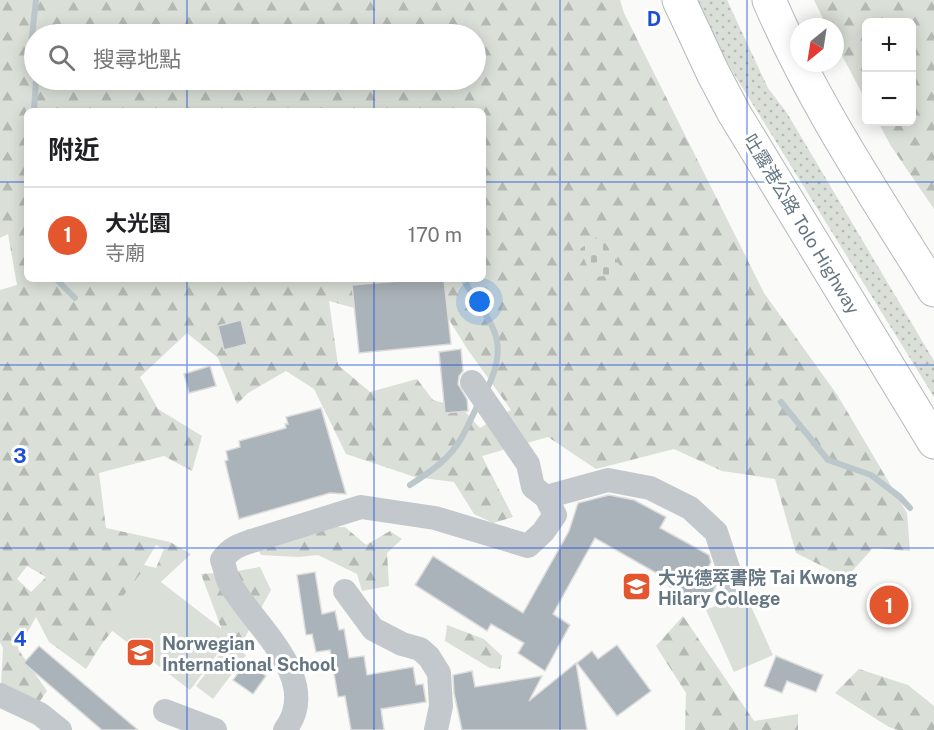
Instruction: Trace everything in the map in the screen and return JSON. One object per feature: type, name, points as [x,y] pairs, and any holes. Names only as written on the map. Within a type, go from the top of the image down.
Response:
[{"type":"highway","name":"吐露港公路 Tolo Highway","points":[[679,0],[734,113],[934,442]]},
{"type":"highway","points":[[769,0],[798,64],[817,99],[934,290]]},
{"type":"street","points":[[285,730],[296,710],[295,689],[290,668],[229,581],[222,560],[228,552],[238,545],[361,507],[435,518],[528,546],[543,532],[555,515],[546,497],[533,487],[528,464],[472,382]]},
{"type":"street","points":[[546,497],[608,480],[650,488],[690,508],[716,532],[734,586]]},
{"type":"street","points":[[345,591],[373,629],[402,644],[420,649],[429,657],[439,673],[441,706],[436,730]]},
{"type":"street","points":[[0,695],[40,714],[60,730]]},
{"type":"street","points":[[165,711],[215,730]]},
{"type":"green space","points":[[0,0],[620,0],[624,13],[764,293],[838,396],[907,513],[910,551],[873,548],[846,578],[796,553],[775,479],[722,471],[674,449],[596,469],[548,437],[482,456],[513,517],[493,523],[474,514],[454,482],[415,477],[346,454],[314,389],[286,371],[248,393],[237,404],[218,358],[187,333],[140,377],[158,409],[202,436],[192,471],[164,456],[99,473],[106,528],[170,542],[191,554],[124,616],[86,669],[49,642],[36,617],[18,649],[47,691],[37,705],[1,685],[3,648],[0,642],[0,290],[17,285],[8,234],[0,238]],"holes":[[[329,301],[387,317],[443,310],[468,350],[511,410],[480,428],[462,408],[433,400],[417,379],[370,392],[338,365]],[[156,545],[164,549],[156,568],[144,565]],[[27,566],[46,577],[31,592],[17,579]]]},
{"type":"green space","points":[[696,0],[727,0],[768,88],[787,113],[934,361],[934,397],[726,61]]},
{"type":"green space","points":[[814,0],[934,0],[934,209],[880,126],[916,126],[916,18],[862,18],[862,93],[844,59],[844,18],[823,18]]},
{"type":"green space","points":[[600,235],[624,272],[592,278],[580,249]]},
{"type":"green space","points":[[345,527],[366,545],[390,531],[402,539],[387,553],[389,586],[362,591],[357,574],[318,555],[299,557],[261,555],[247,529]]},
{"type":"green space","points":[[260,567],[271,590],[243,641],[222,630],[201,574]]},
{"type":"green space","points":[[144,569],[231,636],[190,690],[102,623]]},
{"type":"green space","points":[[745,593],[773,655],[734,672],[706,610]]},
{"type":"green space","points":[[683,616],[754,721],[798,714],[798,730],[685,730],[686,693],[656,646]]},
{"type":"green space","points":[[447,625],[484,639],[502,656],[500,669],[490,668],[445,641]]},
{"type":"green space","points":[[229,643],[246,655],[213,699],[196,686]]},
{"type":"green space","points":[[859,669],[908,685],[934,706],[934,730],[898,730],[889,727],[835,693]]},
{"type":"building","points":[[388,282],[444,282],[451,344],[359,353],[352,285]]},
{"type":"building","points":[[241,320],[247,344],[224,350],[218,326]]},
{"type":"building","points":[[461,349],[463,371],[459,376],[458,384],[467,399],[468,411],[445,413],[439,352]]},
{"type":"building","points":[[210,366],[216,386],[189,393],[184,374]]},
{"type":"building","points":[[321,408],[346,494],[330,493],[239,519],[225,461],[228,460],[226,451],[240,447],[239,441],[286,428],[285,424],[288,424],[286,417]]},
{"type":"building","points":[[609,495],[634,500],[666,517],[660,528],[709,555],[711,562],[707,570],[715,575],[718,582],[704,609],[672,590],[660,575],[595,538],[553,614],[570,625],[545,671],[518,653],[524,643],[491,624],[487,631],[415,585],[433,556],[523,613],[569,531],[578,503]]},
{"type":"building","points":[[315,572],[322,614],[335,611],[339,630],[344,629],[349,658],[364,656],[367,675],[413,667],[416,685],[423,684],[426,702],[381,709],[384,730],[351,730],[345,696],[338,697],[330,650],[316,652],[312,634],[306,635],[297,575]]},
{"type":"building","points":[[617,645],[651,691],[617,716],[577,663],[592,651],[598,659]]},
{"type":"building","points":[[39,646],[138,730],[102,730],[24,663]]},
{"type":"building","points":[[776,656],[823,675],[816,692],[787,681],[782,693],[764,686]]},
{"type":"building","points":[[246,662],[266,676],[253,694],[233,680]]},
{"type":"building","points":[[576,663],[587,730],[462,730],[454,693],[453,675],[472,671],[475,687],[542,676],[529,701]]},
{"type":"waterway","points":[[33,24],[36,0]]},
{"type":"waterway","points":[[34,108],[35,90]]},
{"type":"waterway","points":[[59,282],[75,298]]},
{"type":"waterway","points":[[465,282],[489,320],[497,344],[494,373],[486,391]]},
{"type":"waterway","points":[[781,402],[828,460],[871,475],[900,497],[910,508]]},
{"type":"waterway","points":[[410,485],[452,452],[479,403]]},
{"type":"place","name":"大光德萃書院 Tai Kwong Hilary College","points":[[637,587]]},
{"type":"place","name":"大光園","points":[[889,605]]},
{"type":"place","name":"Norwegian International School","points":[[141,653]]}]
